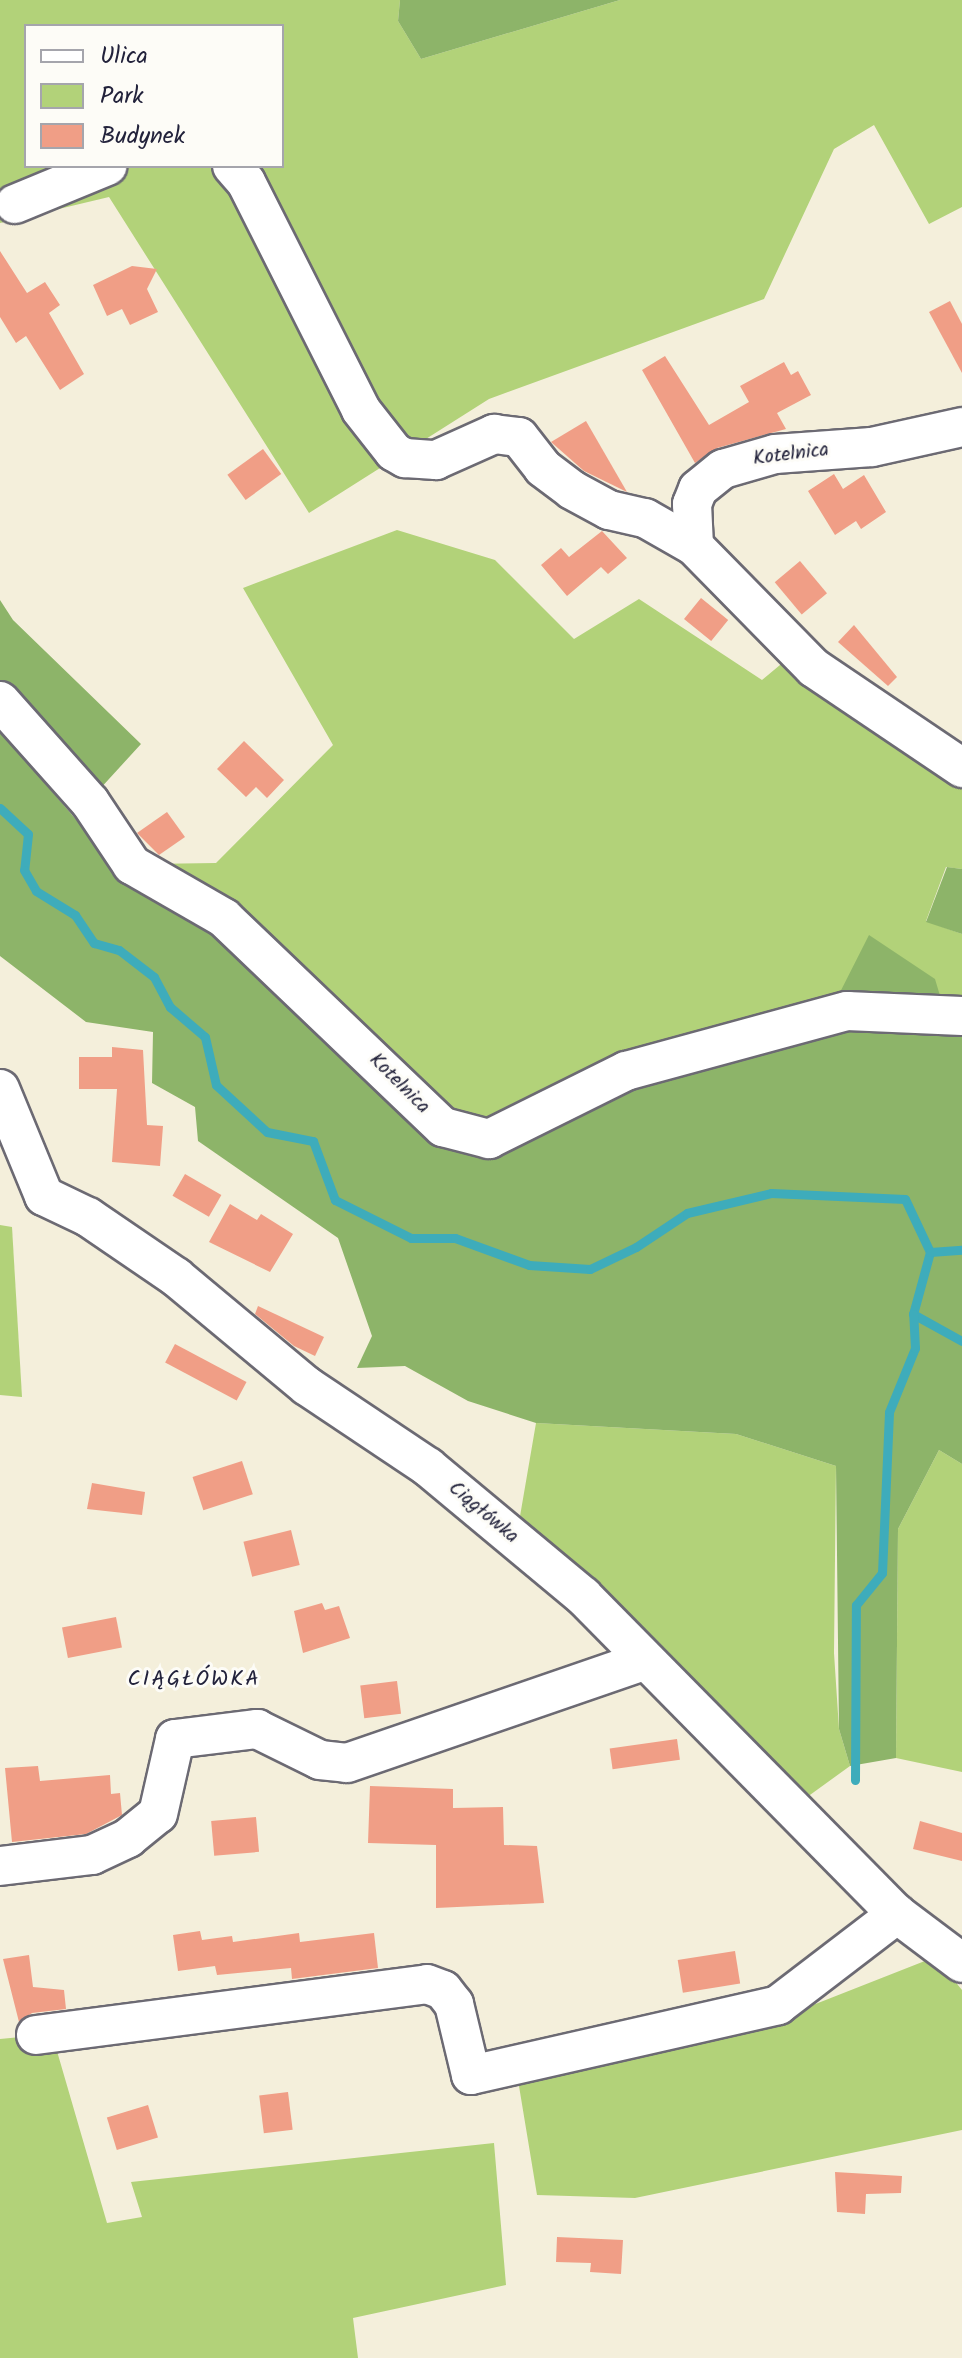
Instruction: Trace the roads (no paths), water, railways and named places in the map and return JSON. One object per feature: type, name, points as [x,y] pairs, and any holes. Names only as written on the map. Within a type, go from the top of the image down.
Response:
[{"type":"street","points":[[15,204],[102,168]]},
{"type":"street","points":[[234,168],[246,182],[361,410],[394,452],[405,458],[436,460],[494,434],[519,437],[543,468],[572,490],[609,510],[645,518],[694,546],[814,668],[962,768]]},
{"type":"street","name":"Kotelnica","points":[[694,546],[692,504],[698,489],[723,469],[763,456],[872,447],[962,427]]},
{"type":"street","name":"Kotelnica","points":[[0,701],[90,802],[132,865],[224,918],[443,1127],[489,1139],[626,1071],[847,1011],[962,1016]]},
{"type":"street","name":"Ciągłówka","points":[[0,1089],[44,1196],[88,1217],[176,1277],[307,1386],[428,1467],[583,1596],[643,1661],[897,1914],[962,1963]]},
{"type":"street","points":[[0,1866],[92,1855],[128,1838],[158,1814],[175,1739],[257,1729],[320,1760],[347,1763],[643,1661]]},
{"type":"street","points":[[36,2035],[427,1984],[443,1990],[454,2004],[471,2075],[778,2005],[897,1914]]},
{"type":"waterway","points":[[0,808],[28,834],[24,870],[36,891],[75,915],[94,943],[119,950],[154,977],[170,1007],[205,1037],[216,1085],[267,1132],[313,1141],[335,1200],[411,1238],[455,1238],[529,1265],[590,1269],[636,1247],[687,1213],[771,1193],[905,1199],[930,1252],[913,1314],[962,1341]]},
{"type":"waterway","points":[[930,1252],[962,1250]]},
{"type":"waterway","points":[[855,1780],[856,1605],[882,1573],[889,1412],[915,1348],[913,1314]]},
{"type":"district","name":"CIĄGŁÓWKA","points":[[194,1680]]}]
